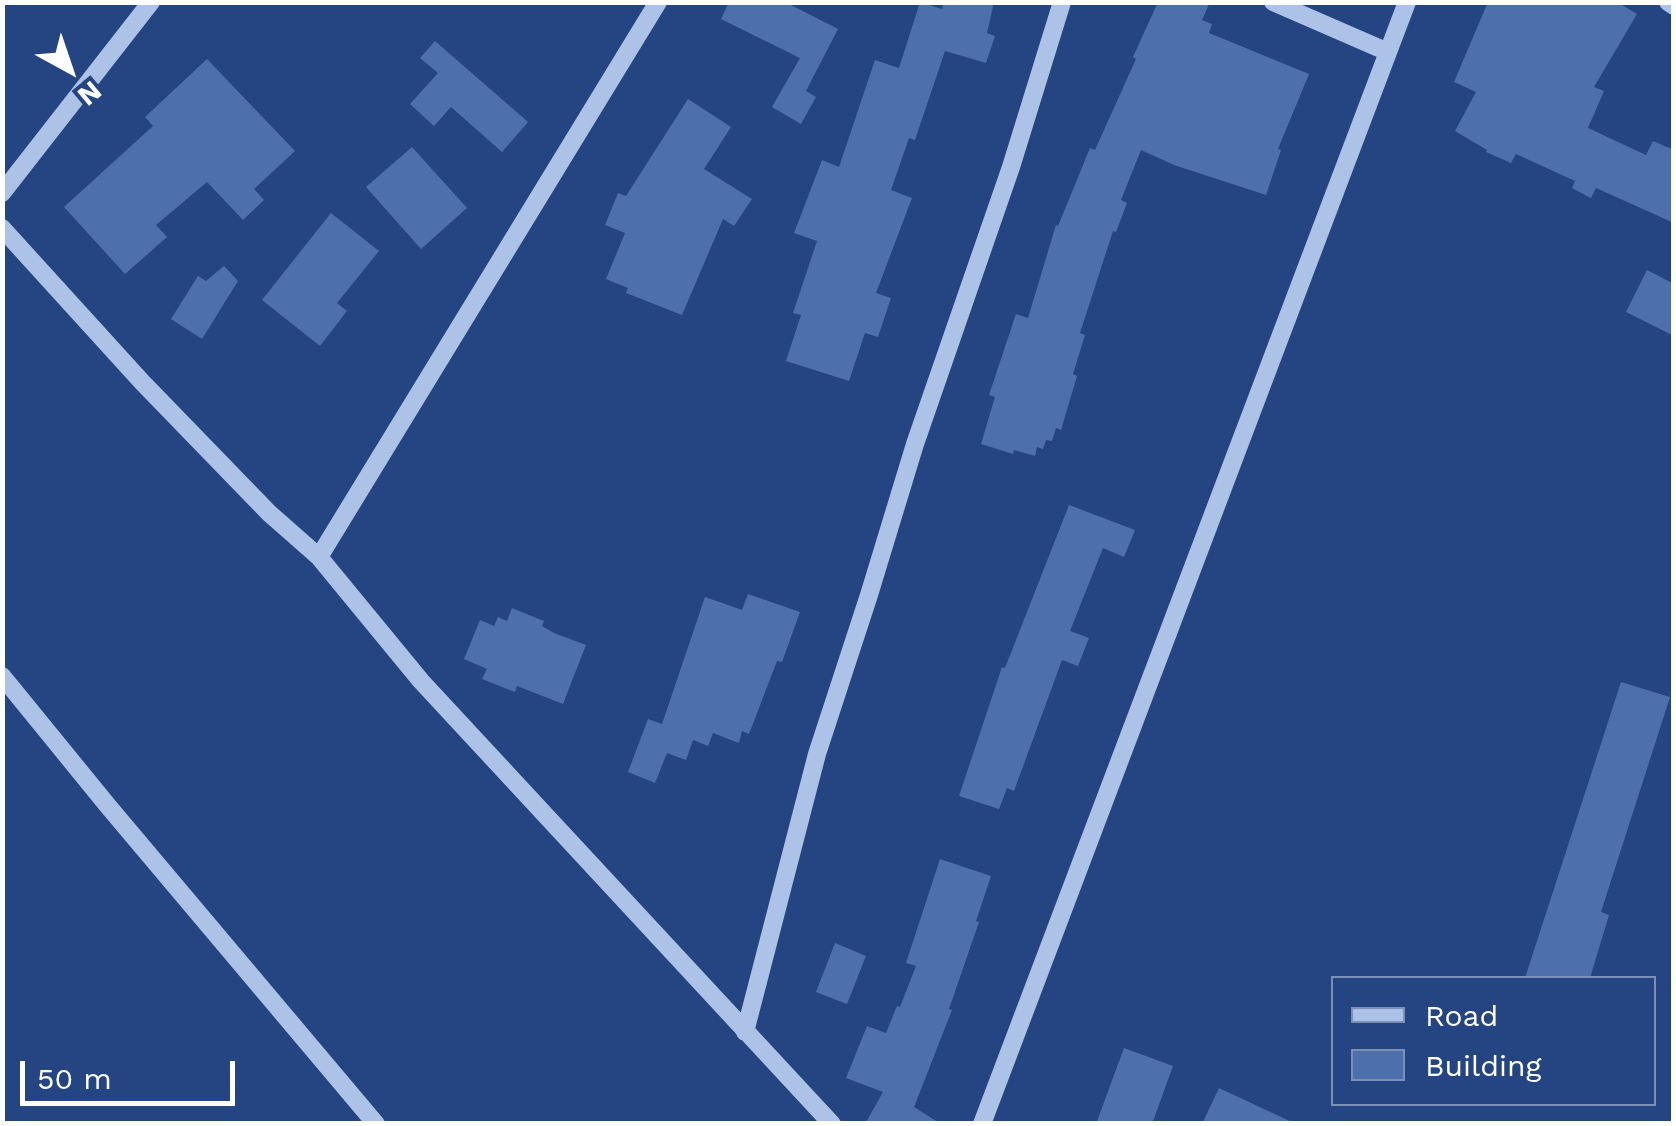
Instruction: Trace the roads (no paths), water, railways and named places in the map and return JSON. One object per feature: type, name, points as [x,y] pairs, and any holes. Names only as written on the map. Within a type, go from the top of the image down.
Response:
[{"type":"street","points":[[2,193],[151,2]]},
{"type":"street","points":[[320,558],[658,2]]},
{"type":"street","points":[[746,1032],[817,754],[1062,2]]},
{"type":"street","points":[[1273,2],[1388,52]]},
{"type":"street","points":[[982,1124],[1407,2]]},
{"type":"street","points":[[2,228],[142,382],[269,512],[320,558],[420,681],[832,1124]]},
{"type":"street","points":[[2,676],[376,1124]]}]
